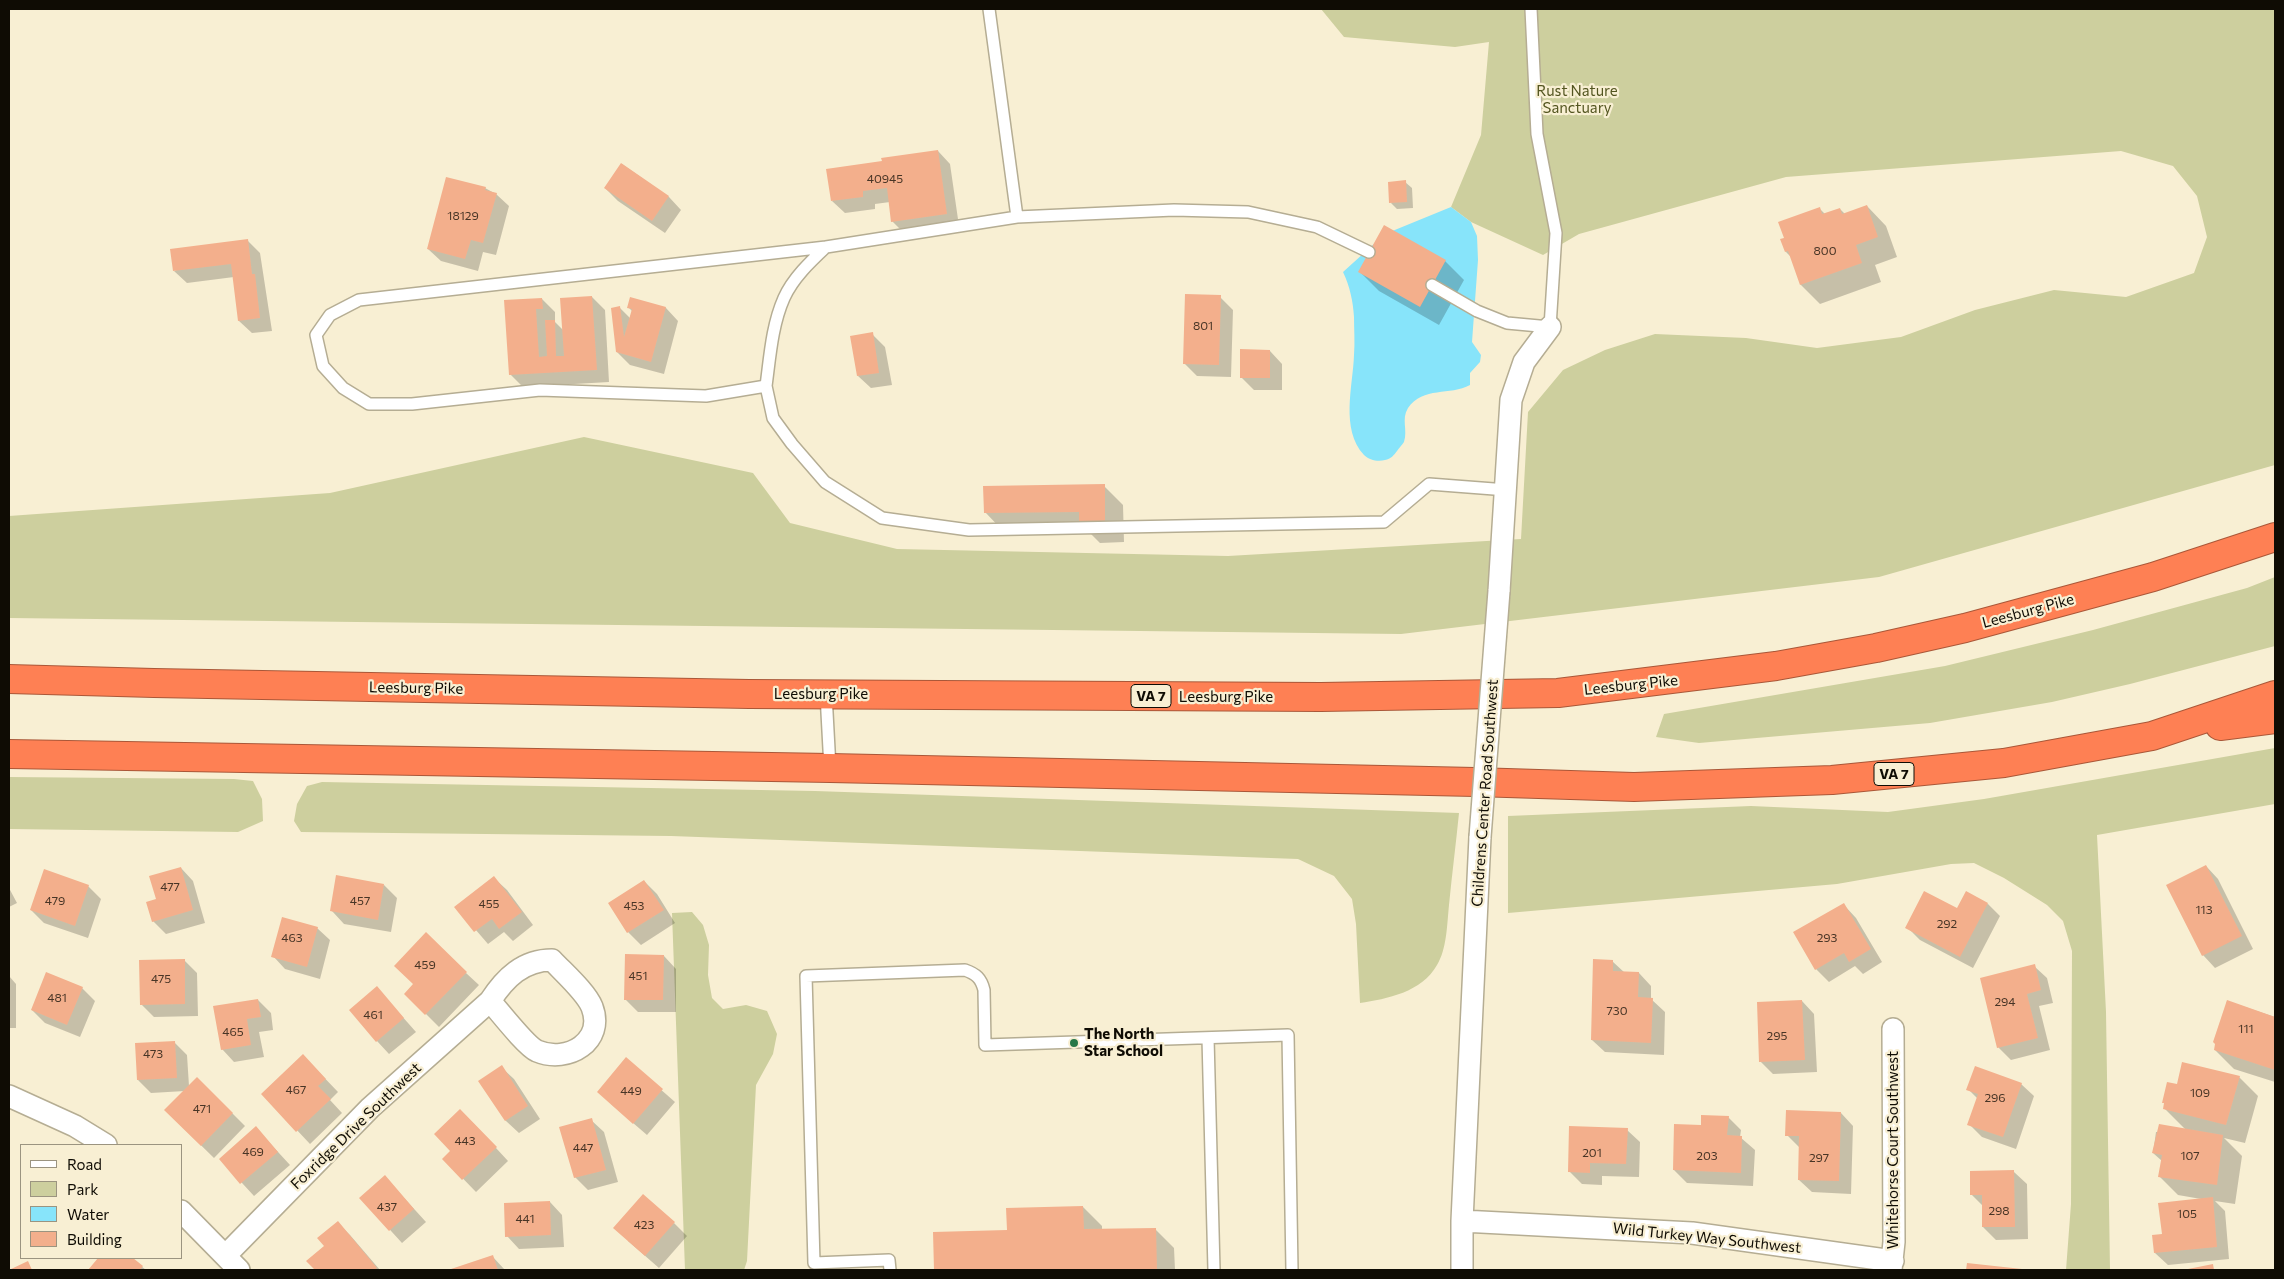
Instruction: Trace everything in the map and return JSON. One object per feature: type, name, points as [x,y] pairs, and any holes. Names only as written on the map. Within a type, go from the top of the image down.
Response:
[{"type":"highway","name":"Leesburg Pike","points":[[9,679],[826,694],[1321,697],[1567,692],[1776,666],[1876,648],[1965,628],[2144,580],[2275,537]]},
{"type":"highway","name":"VA 7","points":[[9,754],[830,768],[1465,781],[1634,787],[1832,780],[2004,763],[2152,736],[2275,695]]},
{"type":"highway","points":[[2152,736],[2275,719]]},
{"type":"street","name":"Childrens Center Road Southwest","points":[[1462,1270],[1462,1221],[1480,837],[1507,490],[1511,400],[1524,362],[1550,327]]},
{"type":"street","name":"Foxridge Drive Southwest","points":[[182,1212],[233,1263],[370,1108],[490,1001],[504,980],[538,960],[552,960],[591,1006],[595,1023],[585,1044],[569,1054],[550,1055],[535,1050],[490,1001]]},
{"type":"street","name":"Whitehorse Court Southwest","points":[[1892,1265],[1893,1029]]},
{"type":"street","points":[[9,1096],[75,1126],[104,1144]]},
{"type":"street","name":"Wild Turkey Way Southwest","points":[[1462,1221],[1692,1233],[1892,1265]]},
{"type":"lane","points":[[989,9],[1017,217]]},
{"type":"lane","points":[[1432,285],[1477,311],[1508,323],[1550,327],[1556,234],[1537,134],[1532,9]]},
{"type":"lane","points":[[766,386],[706,396],[540,390],[412,404],[369,404],[343,388],[323,366],[316,335],[330,315],[359,300],[826,247],[1017,217],[1174,210],[1248,212],[1317,227],[1365,250]]},
{"type":"lane","points":[[826,247],[804,268],[784,297],[773,330],[766,386],[773,418],[792,444],[825,482],[882,518],[969,530],[1384,522],[1429,484],[1507,490]]},
{"type":"lane","points":[[826,694],[830,768]]},
{"type":"lane","points":[[890,1270],[889,1260],[814,1263],[806,976],[965,970],[975,974],[982,981],[984,990],[985,1045],[1288,1035],[1292,1270]]},
{"type":"lane","points":[[1208,1038],[1214,1270]]},
{"type":"green space","name":"Rust Nature Sanctuary","points":[[1321,9],[2275,9],[2275,465],[1879,577],[1401,634],[9,618],[9,516],[330,493],[584,437],[753,473],[790,523],[897,549],[1228,556],[1521,539],[1528,412],[1563,370],[1605,350],[1655,334],[1746,338],[1817,348],[1901,337],[1975,310],[2054,290],[2126,297],[2194,273],[2207,237],[2197,196],[2173,166],[2121,151],[1786,177],[1579,234],[1543,255],[1471,222],[1451,207],[1481,135],[1489,42],[1455,47],[1344,37]]},
{"type":"green space","points":[[2275,577],[2275,646],[2130,684],[2052,702],[1930,723],[1699,743],[1656,737],[1664,714],[1945,666],[2093,630],[2247,588]]},
{"type":"green space","points":[[2275,748],[2275,804],[2097,835],[2106,1012],[2110,1270],[2066,1270],[2071,1204],[2072,951],[2063,921],[2047,905],[2004,878],[1974,863],[1951,864],[1837,884],[1508,913],[1508,816],[1751,806],[1888,812],[1984,799]]},
{"type":"green space","points":[[9,777],[234,779],[253,781],[262,799],[263,821],[238,832],[9,829]]},
{"type":"green space","points":[[322,782],[815,791],[1459,813],[1446,936],[1443,952],[1437,965],[1422,982],[1403,993],[1360,1003],[1356,924],[1352,899],[1334,876],[1298,859],[671,836],[301,832],[294,821],[297,804],[307,786]]},
{"type":"green space","points":[[692,912],[703,925],[709,945],[708,975],[712,998],[723,1009],[746,1005],[767,1011],[777,1034],[773,1054],[756,1085],[747,1261],[744,1270],[685,1270],[672,913]]},
{"type":"water","points":[[1451,207],[1471,222],[1477,236],[1478,260],[1472,342],[1481,355],[1480,362],[1470,373],[1470,385],[1429,394],[1414,401],[1406,412],[1404,442],[1389,459],[1379,461],[1371,459],[1364,455],[1357,445],[1352,433],[1350,420],[1354,317],[1351,294],[1343,272],[1385,234]]},
{"type":"building","points":[[938,150],[947,214],[891,222],[887,188],[863,191],[863,197],[831,201],[826,169],[882,161],[881,158]]},
{"type":"building","points":[[621,163],[669,196],[652,221],[604,188]]},
{"type":"building","points":[[446,177],[486,187],[485,190],[497,193],[483,243],[471,240],[465,259],[427,249]]},
{"type":"building","points":[[1406,180],[1407,202],[1389,203],[1388,182]]},
{"type":"building","points":[[1867,205],[1878,237],[1856,245],[1862,263],[1800,285],[1788,251],[1785,252],[1780,239],[1784,238],[1778,222],[1820,207],[1822,214],[1840,208],[1842,214]]},
{"type":"building","points":[[1384,225],[1446,260],[1420,307],[1358,272]]},
{"type":"building","points":[[248,239],[252,274],[255,274],[260,318],[238,321],[231,264],[173,271],[170,249]]},
{"type":"building","points":[[1185,294],[1221,295],[1219,365],[1183,364]]},
{"type":"building","points":[[592,296],[597,370],[509,375],[504,300],[542,298],[543,309],[536,309],[539,357],[547,356],[545,320],[555,320],[556,356],[564,356],[560,298]]},
{"type":"building","points":[[630,297],[666,307],[651,362],[616,352],[611,308],[620,306],[624,337],[632,309],[627,308]]},
{"type":"building","points":[[873,332],[879,373],[857,376],[850,336]]},
{"type":"building","points":[[1240,349],[1270,350],[1270,378],[1240,378]]},
{"type":"building","points":[[1105,484],[1105,523],[1079,524],[1079,512],[984,513],[983,486]]},
{"type":"building","points":[[2206,865],[2242,936],[2202,956],[2166,885]]},
{"type":"building","points":[[181,867],[193,910],[152,922],[146,902],[156,899],[149,876]]},
{"type":"building","points":[[44,869],[89,885],[75,926],[30,910]]},
{"type":"building","points":[[336,875],[384,884],[378,920],[330,911]]},
{"type":"building","points":[[494,876],[522,912],[499,929],[492,919],[474,932],[454,907]]},
{"type":"building","points":[[644,880],[664,910],[627,933],[608,903]]},
{"type":"building","points":[[1924,891],[1957,908],[1966,891],[1988,903],[1960,957],[1905,928]]},
{"type":"building","points":[[1844,903],[1871,949],[1849,962],[1844,953],[1815,970],[1793,932]]},
{"type":"building","points":[[282,917],[318,927],[307,967],[271,957]]},
{"type":"building","points":[[426,932],[467,972],[425,1015],[404,994],[413,984],[394,966]]},
{"type":"building","points":[[625,954],[664,955],[663,1000],[624,1000]]},
{"type":"building","points":[[185,959],[185,1004],[140,1005],[139,960]]},
{"type":"building","points":[[1593,959],[1613,960],[1613,971],[1639,972],[1638,997],[1653,998],[1651,1043],[1591,1040]]},
{"type":"building","points":[[2035,964],[2041,990],[2027,994],[2038,1038],[1997,1048],[1980,978]]},
{"type":"building","points":[[46,972],[83,987],[67,1025],[31,1010]]},
{"type":"building","points":[[377,986],[404,1018],[376,1042],[349,1010]]},
{"type":"building","points":[[258,999],[261,1017],[247,1019],[251,1045],[221,1050],[213,1006]]},
{"type":"building","points":[[1802,1000],[1805,1060],[1759,1062],[1757,1002]]},
{"type":"building","points":[[2227,1000],[2275,1017],[2275,1070],[2214,1050],[2215,1044],[2213,1042]]},
{"type":"building","points":[[175,1041],[177,1078],[137,1080],[135,1043]]},
{"type":"building","points":[[303,1054],[326,1079],[318,1086],[331,1099],[296,1132],[261,1094]]},
{"type":"building","points":[[626,1057],[663,1089],[633,1124],[597,1092]]},
{"type":"building","points":[[2182,1062],[2240,1076],[2226,1125],[2163,1109],[2164,1103],[2162,1103],[2167,1082],[2177,1084]]},
{"type":"building","points":[[502,1065],[528,1106],[505,1121],[478,1081]]},
{"type":"building","points":[[1975,1066],[2022,1083],[2003,1137],[1967,1125],[1978,1094],[1966,1090]]},
{"type":"building","points":[[197,1077],[233,1113],[201,1146],[164,1110]]},
{"type":"building","points":[[460,1109],[497,1147],[462,1180],[442,1159],[450,1151],[434,1134]]},
{"type":"building","points":[[1786,1110],[1841,1112],[1839,1181],[1798,1180],[1799,1136],[1785,1136]]},
{"type":"building","points":[[1701,1115],[1729,1116],[1727,1135],[1742,1136],[1741,1173],[1673,1170],[1674,1124],[1701,1125]]},
{"type":"building","points":[[592,1118],[606,1170],[574,1178],[559,1127]]},
{"type":"building","points":[[2159,1124],[2223,1135],[2217,1185],[2158,1177],[2162,1155],[2152,1153]]},
{"type":"building","points":[[256,1126],[278,1152],[240,1184],[219,1159]]},
{"type":"building","points":[[1569,1126],[1628,1128],[1626,1164],[1590,1163],[1590,1173],[1568,1172]]},
{"type":"building","points":[[2014,1170],[2015,1227],[1982,1227],[1982,1195],[1970,1195],[1970,1171]]},
{"type":"building","points":[[385,1175],[414,1209],[389,1231],[359,1198]]},
{"type":"building","points":[[643,1194],[675,1222],[645,1256],[613,1228]]},
{"type":"building","points":[[2213,1197],[2217,1247],[2154,1253],[2152,1235],[2162,1234],[2158,1203]]},
{"type":"building","points":[[550,1201],[551,1235],[505,1237],[504,1203]]},
{"type":"building","points":[[1083,1206],[1084,1229],[1156,1228],[1157,1270],[934,1270],[933,1232],[1007,1230],[1006,1208]]},
{"type":"building","points":[[338,1221],[377,1268],[374,1270],[315,1270],[306,1261],[324,1246],[317,1238]]},
{"type":"building","points":[[493,1255],[498,1270],[448,1270]]},
{"type":"building","points":[[97,1259],[134,1259],[143,1266],[140,1270],[88,1270]]},
{"type":"building","points":[[28,1261],[32,1270],[9,1270]]},
{"type":"building","points":[[1967,1263],[2022,1269],[2022,1270],[1966,1270]]},
{"type":"building","points":[[2213,1264],[2214,1270],[2188,1270],[2188,1269]]},
{"type":"place","name":"The North Star School","points":[[1074,1043]]}]
